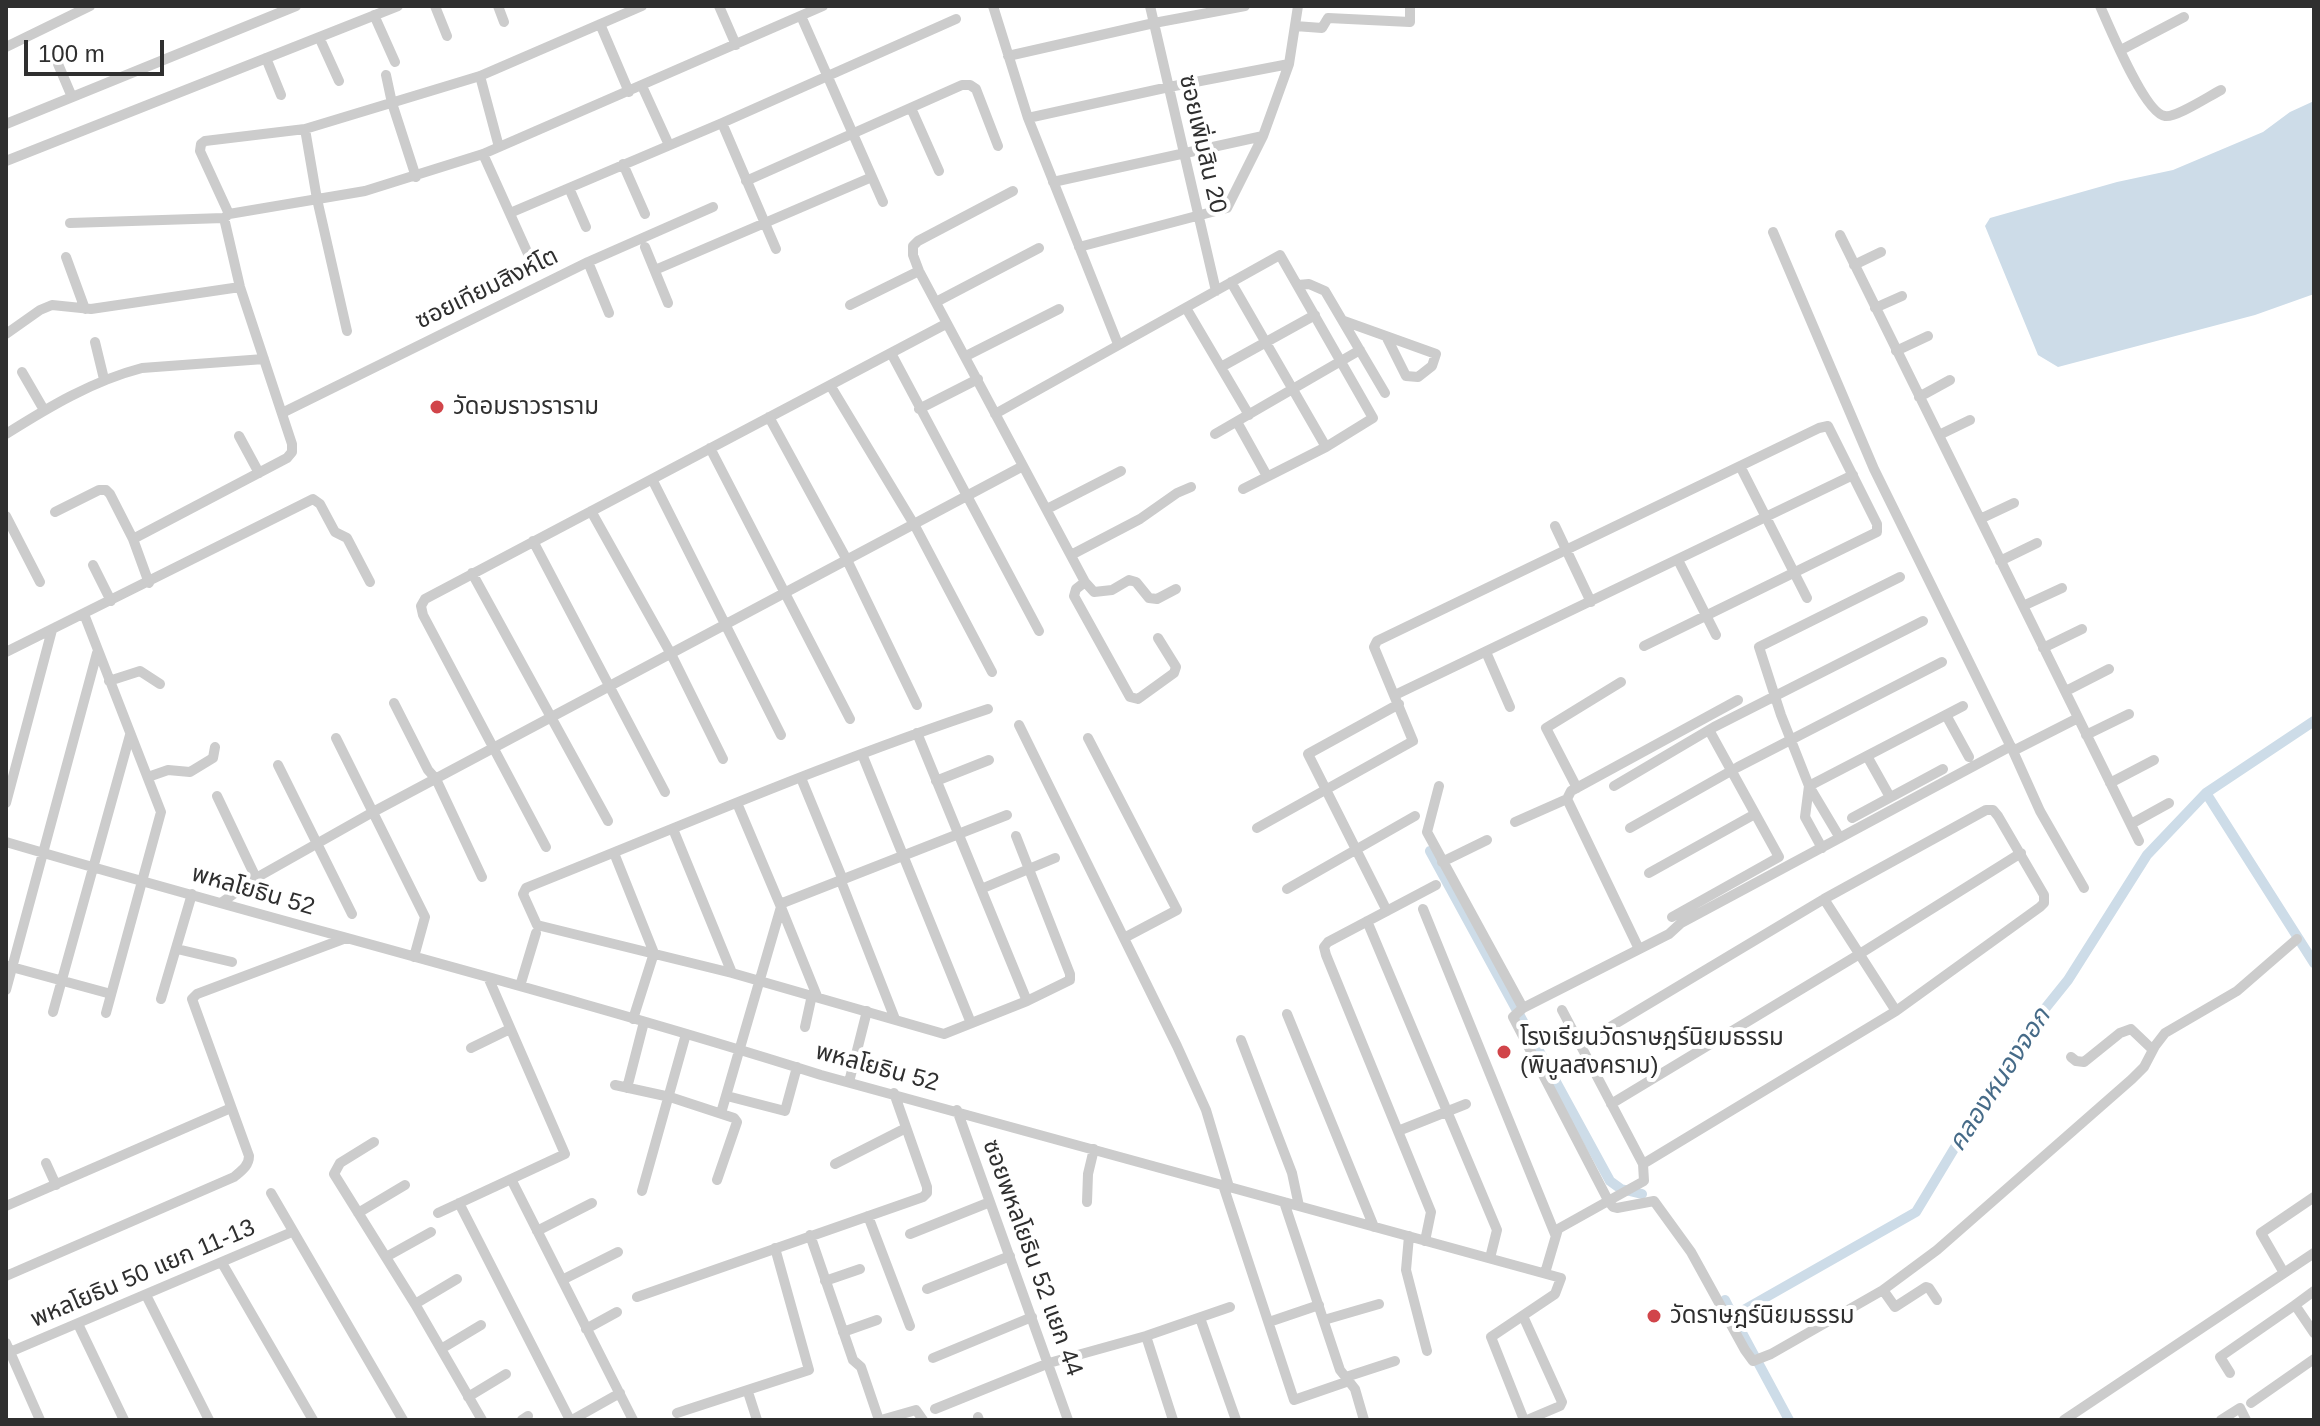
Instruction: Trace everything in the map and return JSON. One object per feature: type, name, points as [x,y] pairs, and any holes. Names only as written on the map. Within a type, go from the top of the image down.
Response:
[{"type":"street","points":[[6,47],[76,9],[90,6]]},
{"type":"street","points":[[6,124],[296,6]]},
{"type":"street","points":[[6,161],[398,6]]},
{"type":"street","points":[[435,6],[447,36]]},
{"type":"street","points":[[498,6],[504,22]]},
{"type":"street","points":[[133,539],[287,458],[292,452],[240,287],[226,216],[200,151],[201,144],[210,140],[305,129],[480,76],[642,6]]},
{"type":"street","points":[[719,6],[736,45]]},
{"type":"street","points":[[70,223],[226,216],[365,191],[416,177],[483,154],[823,6]]},
{"type":"street","points":[[993,6],[1028,118],[1118,344]]},
{"type":"street","name":"ซอยเพิ่มสิน 20","points":[[1150,6],[1216,291]]},
{"type":"street","points":[[1008,56],[1245,6]]},
{"type":"street","points":[[1079,247],[1227,208],[1263,136],[1289,64],[1298,6]]},
{"type":"street","points":[[1295,26],[1322,28],[1328,18],[1410,22],[1410,6]]},
{"type":"street","points":[[2100,6],[2141,90],[2153,110],[2161,116],[2171,116],[2221,90]]},
{"type":"street","points":[[374,15],[395,62]]},
{"type":"street","points":[[801,16],[883,202]]},
{"type":"street","points":[[2121,50],[2184,17]]},
{"type":"street","points":[[510,213],[956,19]]},
{"type":"street","points":[[600,24],[629,92]]},
{"type":"street","points":[[319,37],[339,81]]},
{"type":"street","points":[[266,58],[281,95]]},
{"type":"street","points":[[58,64],[72,97]]},
{"type":"street","points":[[1028,118],[1289,64]]},
{"type":"street","points":[[386,75],[416,177]]},
{"type":"street","points":[[480,76],[499,147]]},
{"type":"street","points":[[746,181],[962,85],[976,89],[998,146]]},
{"type":"street","points":[[642,86],[669,145]]},
{"type":"street","points":[[911,108],[939,171]]},
{"type":"street","points":[[722,123],[776,249]]},
{"type":"street","points":[[305,129],[317,199],[347,331]]},
{"type":"street","points":[[1053,182],[1263,136]]},
{"type":"street","points":[[483,154],[529,256]]},
{"type":"street","points":[[623,164],[645,214]]},
{"type":"street","points":[[655,270],[872,177]]},
{"type":"street","points":[[569,188],[586,227]]},
{"type":"street","points":[[1013,191],[918,241],[913,246],[913,255],[919,271],[1085,582],[1094,592],[1102,593],[1129,580],[1136,582],[1149,598],[1157,599],[1176,589]]},
{"type":"street","name":"ซอยเทียมสิงห์โต","points":[[282,413],[588,262],[713,207]]},
{"type":"street","points":[[1773,232],[1874,469],[2040,811],[2084,888]]},
{"type":"street","points":[[1840,235],[2139,841]]},
{"type":"street","points":[[645,247],[668,303]]},
{"type":"street","points":[[936,302],[1039,248]]},
{"type":"street","points":[[1854,265],[1881,252]]},
{"type":"street","points":[[995,414],[1280,255],[1373,418],[1326,447],[1243,489]]},
{"type":"street","points":[[66,257],[85,309]]},
{"type":"street","points":[[588,262],[609,313]]},
{"type":"street","points":[[850,305],[919,271]]},
{"type":"street","points":[[1231,282],[1326,447]]},
{"type":"street","points":[[1298,285],[1309,284],[1325,291],[1385,393]]},
{"type":"street","points":[[6,334],[52,305],[85,309],[240,287]]},
{"type":"street","points":[[1875,308],[1902,296]]},
{"type":"street","points":[[1186,308],[1249,415]]},
{"type":"street","points":[[966,356],[1059,309]]},
{"type":"street","points":[[1221,367],[1315,315]]},
{"type":"street","points":[[1344,321],[1386,336],[1436,354],[1432,366],[1418,377],[1406,376],[1386,336]]},
{"type":"street","points":[[546,847],[429,628],[421,606],[425,599],[942,326]]},
{"type":"street","points":[[1896,351],[1928,336]]},
{"type":"street","points":[[95,342],[104,379]]},
{"type":"street","points":[[1215,434],[1360,350]]},
{"type":"street","points":[[891,353],[1039,631]]},
{"type":"street","points":[[6,434],[104,379],[142,368],[264,359]]},
{"type":"street","points":[[22,372],[44,410]]},
{"type":"street","points":[[919,409],[978,379]]},
{"type":"street","points":[[1919,397],[1950,380]]},
{"type":"street","points":[[830,385],[915,526],[992,672]]},
{"type":"street","points":[[769,417],[847,560],[917,705]]},
{"type":"street","points":[[1939,435],[1970,420]]},
{"type":"street","points":[[1237,422],[1267,476]]},
{"type":"street","points":[[1257,828],[1412,743],[1414,739],[1374,647],[1377,641],[1828,426],[1878,530],[1644,646]]},
{"type":"street","points":[[239,436],[259,473]]},
{"type":"street","points":[[710,448],[850,719]]},
{"type":"street","points":[[221,903],[256,878],[373,812],[1023,466]]},
{"type":"street","points":[[1740,466],[1807,598]]},
{"type":"street","points":[[1047,509],[1121,471]]},
{"type":"street","points":[[1387,911],[1308,754],[1397,699],[1486,652],[1853,475]]},
{"type":"street","points":[[652,479],[781,735]]},
{"type":"street","points":[[1071,555],[1140,519],[1191,487]]},
{"type":"street","points":[[55,512],[99,490],[106,490],[133,539],[149,583]]},
{"type":"street","points":[[6,652],[313,499],[320,504],[335,532],[347,538],[370,582]]},
{"type":"street","points":[[1980,519],[2014,503]]},
{"type":"street","points":[[591,511],[671,654],[723,759]]},
{"type":"street","points":[[6,516],[40,582]]},
{"type":"street","points":[[1555,526],[1591,602]]},
{"type":"street","points":[[533,541],[665,792]]},
{"type":"street","points":[[2000,561],[2037,543]]},
{"type":"street","points":[[1678,560],[1716,635]]},
{"type":"street","points":[[93,565],[111,601]]},
{"type":"street","points":[[472,573],[608,821]]},
{"type":"street","points":[[1840,838],[1809,786],[1759,647],[1900,577]]},
{"type":"street","points":[[1085,582],[1076,589],[1074,596],[1130,697],[1138,699],[1174,673],[1176,667],[1158,638]]},
{"type":"street","points":[[2023,606],[2062,588]]},
{"type":"street","points":[[84,614],[161,812],[106,1013]]},
{"type":"street","points":[[1614,786],[1709,730],[1923,621]]},
{"type":"street","points":[[2043,648],[2082,629]]},
{"type":"street","points":[[6,803],[52,630]]},
{"type":"street","points":[[1486,652],[1510,707]]},
{"type":"street","points":[[6,990],[9,967],[97,653]]},
{"type":"street","points":[[1630,828],[1731,771],[1942,662]]},
{"type":"street","points":[[2066,691],[2109,669]]},
{"type":"street","points":[[109,681],[140,671],[160,684]]},
{"type":"street","points":[[1577,788],[1546,728],[1621,682]]},
{"type":"street","points":[[1515,822],[1567,799],[1571,791],[1738,700]]},
{"type":"street","points":[[394,703],[428,770],[436,779],[482,877]]},
{"type":"street","points":[[1809,786],[1963,706]]},
{"type":"street","points":[[988,709],[917,733],[737,803],[526,888],[523,894],[537,925],[732,973],[944,1034],[1065,985],[1070,980],[1016,836]]},
{"type":"street","points":[[2086,735],[2129,714]]},
{"type":"street","points":[[1946,715],[1969,757]]},
{"type":"street","points":[[1518,1012],[1669,934],[1681,923],[1840,838],[2078,718]]},
{"type":"street","points":[[1019,725],[1206,1110],[1226,1186],[1294,1400],[1395,1361]]},
{"type":"street","points":[[1672,917],[1779,857],[1709,730]]},
{"type":"street","points":[[917,733],[1027,1001]]},
{"type":"street","points":[[53,1012],[130,735]]},
{"type":"street","points":[[336,738],[425,917],[414,957]]},
{"type":"street","points":[[1088,738],[1177,910],[1124,938]]},
{"type":"street","points":[[148,777],[168,770],[190,772],[213,758],[215,747]]},
{"type":"street","points":[[862,754],[971,1023]]},
{"type":"street","points":[[1867,756],[1890,797]]},
{"type":"street","points":[[936,781],[989,760]]},
{"type":"street","points":[[2110,783],[2154,760]]},
{"type":"street","points":[[278,765],[352,914]]},
{"type":"street","points":[[1852,818],[1943,769]]},
{"type":"street","points":[[801,778],[895,1019]]},
{"type":"street","points":[[1439,786],[1427,832],[1613,1207],[1654,1201],[1691,1252],[1753,1361],[1771,1354],[1883,1290],[1937,1250],[2138,1074],[2165,1033],[2237,991],[2297,939]]},
{"type":"street","points":[[1809,786],[1805,817],[1822,848]]},
{"type":"street","points":[[217,796],[256,878]]},
{"type":"street","points":[[1567,799],[1639,949]]},
{"type":"street","points":[[737,803],[814,996],[805,1027]]},
{"type":"street","points":[[2131,824],[2169,803]]},
{"type":"street","points":[[1580,1045],[1824,899],[1986,810],[1993,810],[1998,816],[2044,895],[2044,903],[1896,1011],[1643,1164]]},
{"type":"street","points":[[1649,873],[1755,814]]},
{"type":"street","points":[[780,905],[1007,815]]},
{"type":"street","points":[[1287,889],[1415,816]]},
{"type":"street","points":[[673,829],[732,973]]},
{"type":"street","points":[[1442,862],[1487,840]]},
{"type":"street","name":"พหลโยธิน 52","points":[[6,842],[739,1048],[849,1082],[1545,1273]]},
{"type":"street","points":[[614,853],[654,953],[627,1088]]},
{"type":"street","points":[[1611,1104],[2021,853]]},
{"type":"street","points":[[981,889],[1055,858]]},
{"type":"street","points":[[1425,1241],[1431,1212],[1324,947],[1328,942],[1436,885]]},
{"type":"street","points":[[161,999],[192,894]]},
{"type":"street","points":[[1824,899],[1896,1011]]},
{"type":"street","points":[[721,1113],[780,905]]},
{"type":"street","points":[[1423,909],[1555,1234]]},
{"type":"street","points":[[1367,921],[1497,1230],[1490,1258]]},
{"type":"street","points":[[520,986],[536,933]]},
{"type":"street","points":[[6,1276],[234,1177],[246,1167],[249,1159],[193,1008],[194,996],[346,938]]},
{"type":"street","points":[[177,949],[232,962]]},
{"type":"street","points":[[9,967],[111,994]]},
{"type":"street","points":[[438,1213],[565,1154],[488,977]]},
{"type":"street","points":[[1523,1316],[1562,1404],[1522,1419],[1491,1337],[1555,1294],[1561,1278],[1545,1273],[1558,1229],[1644,1181],[1643,1164],[1562,1010]]},
{"type":"street","points":[[849,1082],[867,1011]]},
{"type":"street","points":[[1287,1014],[1374,1227]]},
{"type":"street","points":[[471,1048],[510,1029]]},
{"type":"street","points":[[2071,1057],[2084,1062],[2120,1033],[2131,1029],[2153,1050]]},
{"type":"street","points":[[642,1191],[686,1034]]},
{"type":"street","points":[[1241,1040],[1292,1173],[1299,1206]]},
{"type":"street","points":[[727,1096],[785,1111],[797,1067]]},
{"type":"street","points":[[615,1085],[670,1097],[734,1118],[737,1122],[717,1180]]},
{"type":"street","points":[[637,1297],[927,1193],[894,1093]]},
{"type":"street","points":[[1398,1131],[1466,1104]]},
{"type":"street","points":[[6,1205],[231,1108]]},
{"type":"street","name":"ซอยพหลโยธิน 52 แยก 44","points":[[957,1110],[1068,1420]]},
{"type":"street","points":[[835,1164],[906,1128]]},
{"type":"street","points":[[374,1142],[333,1170],[482,1420]]},
{"type":"street","points":[[1087,1202],[1088,1174],[1094,1149]]},
{"type":"street","points":[[46,1163],[56,1185]]},
{"type":"street","points":[[511,1179],[633,1420]]},
{"type":"street","points":[[358,1213],[405,1185]]},
{"type":"street","points":[[271,1193],[403,1420]]},
{"type":"street","points":[[2284,1273],[2261,1233],[2314,1197]]},
{"type":"street","points":[[910,1234],[990,1202]]},
{"type":"street","points":[[1284,1202],[1340,1370],[1355,1389],[1364,1420]]},
{"type":"street","points":[[459,1203],[571,1420],[620,1393]]},
{"type":"street","points":[[537,1231],[592,1203]]},
{"type":"street","points":[[868,1216],[910,1326]]},
{"type":"street","name":"พหลโยธิน 50 แยก 11-13","points":[[8,1347],[78,1324],[292,1232]]},
{"type":"street","points":[[386,1257],[431,1232]]},
{"type":"street","points":[[810,1235],[853,1360],[861,1367],[880,1420],[916,1410],[923,1420]]},
{"type":"street","points":[[1409,1236],[1406,1270],[1427,1351]]},
{"type":"street","points":[[677,1413],[809,1370],[775,1248]]},
{"type":"street","points":[[562,1280],[618,1252]]},
{"type":"street","points":[[2064,1420],[2314,1253]]},
{"type":"street","points":[[927,1289],[1010,1256]]},
{"type":"street","points":[[222,1263],[313,1420]]},
{"type":"street","points":[[825,1281],[860,1269]]},
{"type":"street","points":[[415,1304],[457,1279]]},
{"type":"street","points":[[1883,1290],[1895,1307],[1926,1287],[1937,1300]]},
{"type":"street","points":[[2230,1373],[2220,1357],[2314,1291]]},
{"type":"street","points":[[146,1295],[209,1420]]},
{"type":"street","points":[[1324,1320],[1379,1304]]},
{"type":"street","points":[[1269,1322],[1319,1305]]},
{"type":"street","points":[[2295,1305],[2314,1333]]},
{"type":"street","points":[[935,1409],[1049,1363],[1146,1336],[1230,1307]]},
{"type":"street","points":[[586,1329],[617,1312]]},
{"type":"street","points":[[933,1358],[1032,1317]]},
{"type":"street","points":[[1200,1318],[1236,1420]]},
{"type":"street","points":[[843,1332],[877,1320]]},
{"type":"street","points":[[78,1324],[124,1420]]},
{"type":"street","points":[[441,1349],[481,1325]]},
{"type":"street","points":[[1146,1336],[1173,1420]]},
{"type":"street","points":[[8,1347],[40,1420]]},
{"type":"street","points":[[2251,1403],[2314,1359]]},
{"type":"street","points":[[468,1397],[506,1374]]},
{"type":"street","points":[[748,1392],[757,1420]]},
{"type":"street","points":[[2221,1420],[2240,1408],[2246,1420]]},
{"type":"water","points":[[2314,101],[2314,294],[2255,315],[2058,367],[2038,355],[1985,226],[1990,218],[2117,182],[2173,170],[2263,132],[2290,112]]},
{"type":"waterway","name":"คลองหนองจอก","points":[[1789,1420],[1733,1316],[1916,1212],[2019,1041],[2068,980],[2147,855],[2206,793],[2314,721]]},
{"type":"waterway","points":[[2206,793],[2314,963]]},
{"type":"waterway","points":[[1430,851],[1610,1181],[1621,1189],[1642,1194]]},
{"type":"waterway","points":[[1725,1300],[1733,1316]]},
{"type":"place","name":"วัดอมราวราราม","points":[[437,407]]},
{"type":"place","name":"โรงเรียนวัดราษฎร์นิยมธรรม (พิบูลสงคราม)","points":[[1504,1052]]},
{"type":"place","name":"วัดราษฎร์นิยมธรรม","points":[[1654,1316]]}]
